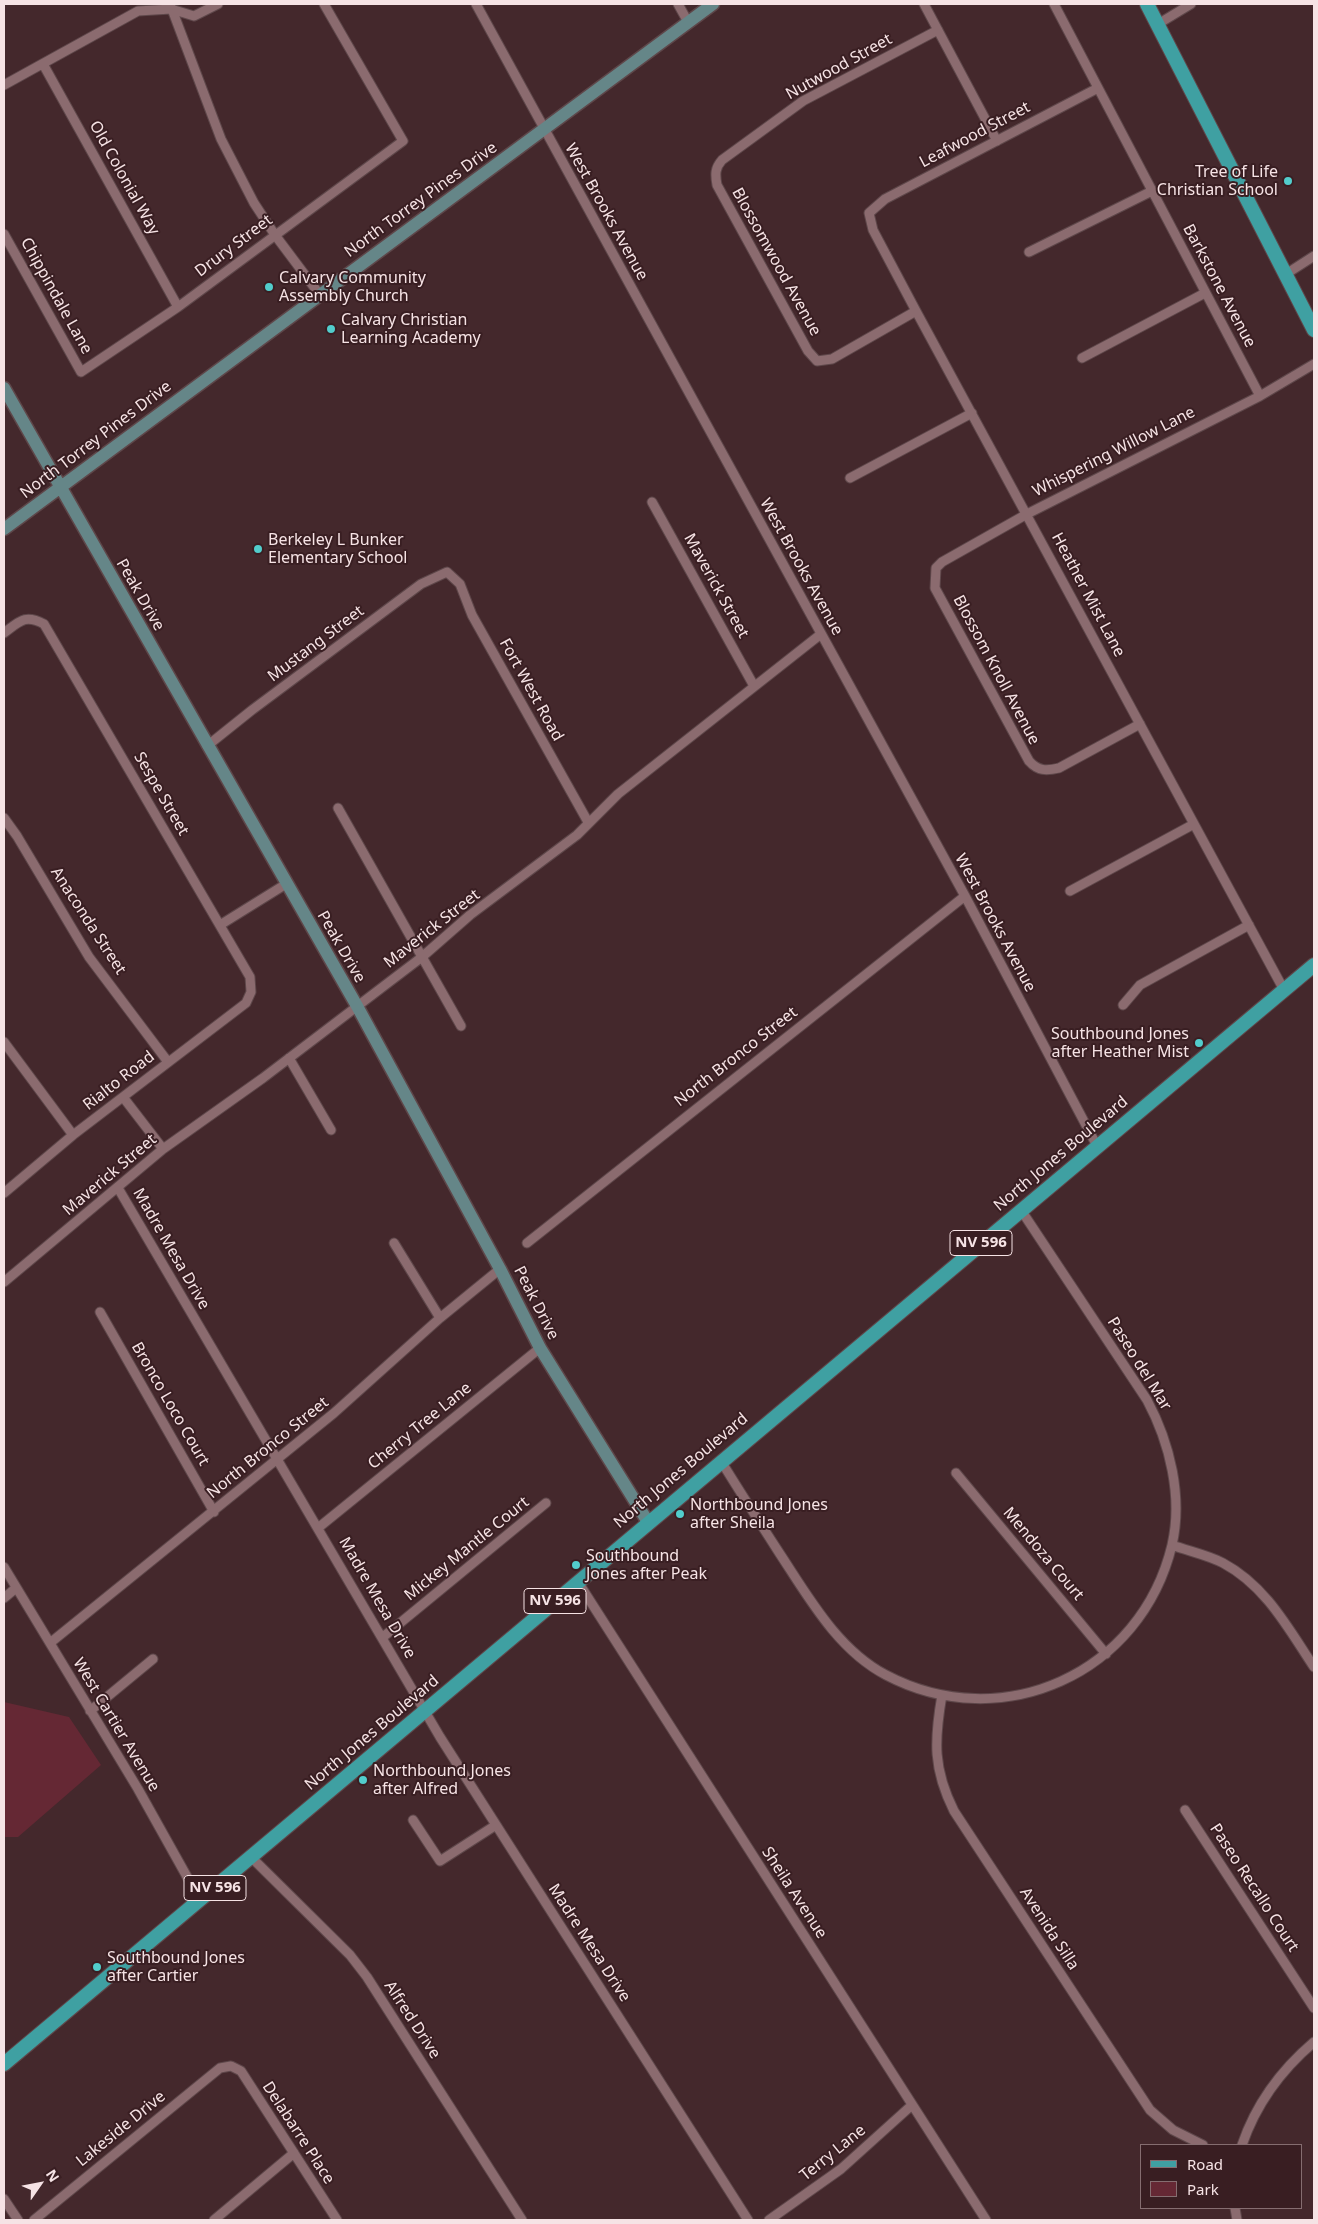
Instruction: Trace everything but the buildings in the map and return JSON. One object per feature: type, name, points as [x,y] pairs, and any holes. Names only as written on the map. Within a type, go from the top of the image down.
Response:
[{"type":"main road","points":[[1147,4],[1314,330]]},
{"type":"main road","name":"North Jones Boulevard","points":[[4,2064],[1314,965]]},
{"type":"street","points":[[4,85],[138,11],[170,7],[194,16],[218,4]]},
{"type":"street","name":"Drury Street","points":[[81,372],[178,307],[403,141],[324,4]]},
{"type":"street","name":"West Brooks Avenue","points":[[476,4],[965,896],[1097,1146]]},
{"type":"street","points":[[678,4],[688,22]]},
{"type":"street","name":"North Torrey Pines Drive","points":[[4,529],[713,4]]},
{"type":"street","points":[[924,4],[997,141]]},
{"type":"street","name":"Barkstone Avenue","points":[[1054,4],[1260,396]]},
{"type":"street","points":[[1158,24],[1191,4]]},
{"type":"street","points":[[170,7],[221,139],[254,203],[275,235],[320,294]]},
{"type":"street","name":"Nutwood Street","points":[[715,174],[722,160],[803,101],[938,30]]},
{"type":"street","name":"Old Colonial Way","points":[[43,64],[178,307]]},
{"type":"street","name":"Leafwood Street","points":[[869,213],[885,199],[1098,88]]},
{"type":"street","name":"Blossomwood Avenue","points":[[715,174],[717,185],[808,351],[817,361],[832,359],[916,311]]},
{"type":"street","points":[[1029,252],[1152,191]]},
{"type":"street","name":"Heather Mist Lane","points":[[869,213],[873,230],[916,311],[1284,990]]},
{"type":"street","name":"Chippindale Lane","points":[[4,234],[81,372]]},
{"type":"street","points":[[1286,274],[1314,256]]},
{"type":"street","points":[[1082,358],[1205,293]]},
{"type":"street","name":"Whispering Willow Lane","points":[[935,574],[936,568],[942,562],[1027,514],[1260,396],[1314,364]]},
{"type":"street","name":"Peak Drive","points":[[4,388],[356,1006],[500,1269],[540,1348],[648,1522]]},
{"type":"street","points":[[850,478],[972,413]]},
{"type":"street","name":"Maverick Street","points":[[652,502],[754,686]]},
{"type":"street","name":"Mustang Street","points":[[207,746],[252,710],[421,584],[447,572]]},
{"type":"street","name":"Fort West Road","points":[[447,572],[460,584],[472,615],[588,822]]},
{"type":"street","name":"Blossom Knoll Avenue","points":[[935,574],[935,588],[1034,767],[1045,772],[1060,768],[1140,724]]},
{"type":"street","name":"Sespe Street","points":[[4,633],[22,620],[33,618],[44,624],[250,977],[251,992]]},
{"type":"street","name":"Maverick Street","points":[[4,1282],[163,1149],[289,1058],[422,957],[470,915],[577,835],[618,794],[821,634]]},
{"type":"street","points":[[338,808],[461,1026]]},
{"type":"street","name":"Anaconda Street","points":[[4,818],[17,836],[89,957],[168,1062]]},
{"type":"street","points":[[1070,891],[1194,824]]},
{"type":"street","points":[[220,925],[286,884]]},
{"type":"street","name":"North Bronco Street","points":[[527,1243],[965,896]]},
{"type":"street","points":[[1123,1005],[1140,985],[1249,926]]},
{"type":"street","name":"Rialto Road","points":[[4,1193],[73,1135],[246,1003],[251,992]]},
{"type":"street","points":[[4,1042],[73,1135]]},
{"type":"street","points":[[289,1058],[331,1130]]},
{"type":"street","points":[[123,1097],[163,1149]]},
{"type":"street","name":"Madre Mesa Drive","points":[[118,1188],[440,1737],[748,2220]]},
{"type":"street","name":"Paseo del Mar","points":[[721,1461],[805,1593],[840,1639],[865,1662],[885,1675],[913,1687],[942,1695],[959,1698],[1008,1697],[1046,1689],[1086,1669],[1106,1654],[1131,1629],[1157,1587],[1172,1545],[1176,1515],[1172,1464],[1159,1422],[1147,1400],[1021,1210]]},
{"type":"street","points":[[394,1243],[440,1318]]},
{"type":"street","name":"North Bronco Street","points":[[50,1643],[214,1512],[277,1458],[334,1414],[440,1318],[500,1269]]},
{"type":"street","name":"Bronco Loco Court","points":[[100,1312],[214,1512]]},
{"type":"street","name":"Cherry Tree Lane","points":[[318,1528],[540,1348]]},
{"type":"street","name":"Mendoza Court","points":[[956,1473],[1106,1654]]},
{"type":"street","name":"Mickey Mantle Court","points":[[382,1637],[546,1503]]},
{"type":"street","points":[[1172,1545],[1223,1562],[1258,1587],[1273,1605],[1314,1667]]},
{"type":"street","name":"West Cartier Avenue","points":[[4,1567],[200,1900]]},
{"type":"street","name":"Sheila Avenue","points":[[578,1582],[986,2220]]},
{"type":"street","points":[[4,1598],[16,1588]]},
{"type":"street","points":[[90,1711],[153,1659]]},
{"type":"street","name":"Avenida Silla","points":[[942,1695],[936,1734],[938,1763],[945,1792],[954,1811],[1150,2110],[1174,2130],[1201,2144]]},
{"type":"street","name":"Paseo Recallo Court","points":[[1186,1810],[1314,2008]]},
{"type":"street","points":[[413,1820],[440,1862],[496,1825]]},
{"type":"street","name":"Alfred Drive","points":[[251,1857],[350,1955],[367,1977],[522,2220]]},
{"type":"street","points":[[1242,2144],[1257,2109],[1271,2087],[1314,2042]]},
{"type":"street","name":"Delabarre Place","points":[[231,2066],[241,2071],[337,2220]]},
{"type":"street","name":"Lakeside Drive","points":[[34,2220],[220,2068],[231,2066]]},
{"type":"street","name":"Terry Lane","points":[[769,2220],[841,2169],[912,2105]]},
{"type":"street","points":[[214,2220],[294,2153]]},
{"type":"street","points":[[4,2199],[18,2220]]},
{"type":"green space","points":[[4,1702],[69,1717],[101,1765],[18,1837],[4,1837]]},
{"type":"place","name":"Tree of Life Christian School","points":[[1288,181]]},
{"type":"place","name":"Calvary Community Assembly Church","points":[[269,287]]},
{"type":"place","name":"Calvary Christian Learning Academy","points":[[331,329]]},
{"type":"place","name":"Berkeley L Bunker Elementary School","points":[[258,549]]},
{"type":"place","name":"Southbound Jones after Heather Mist","points":[[1199,1043]]},
{"type":"place","name":"Northbound Jones after Sheila","points":[[680,1514]]},
{"type":"place","name":"Southbound Jones after Peak","points":[[576,1565]]},
{"type":"place","name":"Northbound Jones after Alfred","points":[[363,1780]]},
{"type":"place","name":"Southbound Jones after Cartier","points":[[97,1967]]}]
